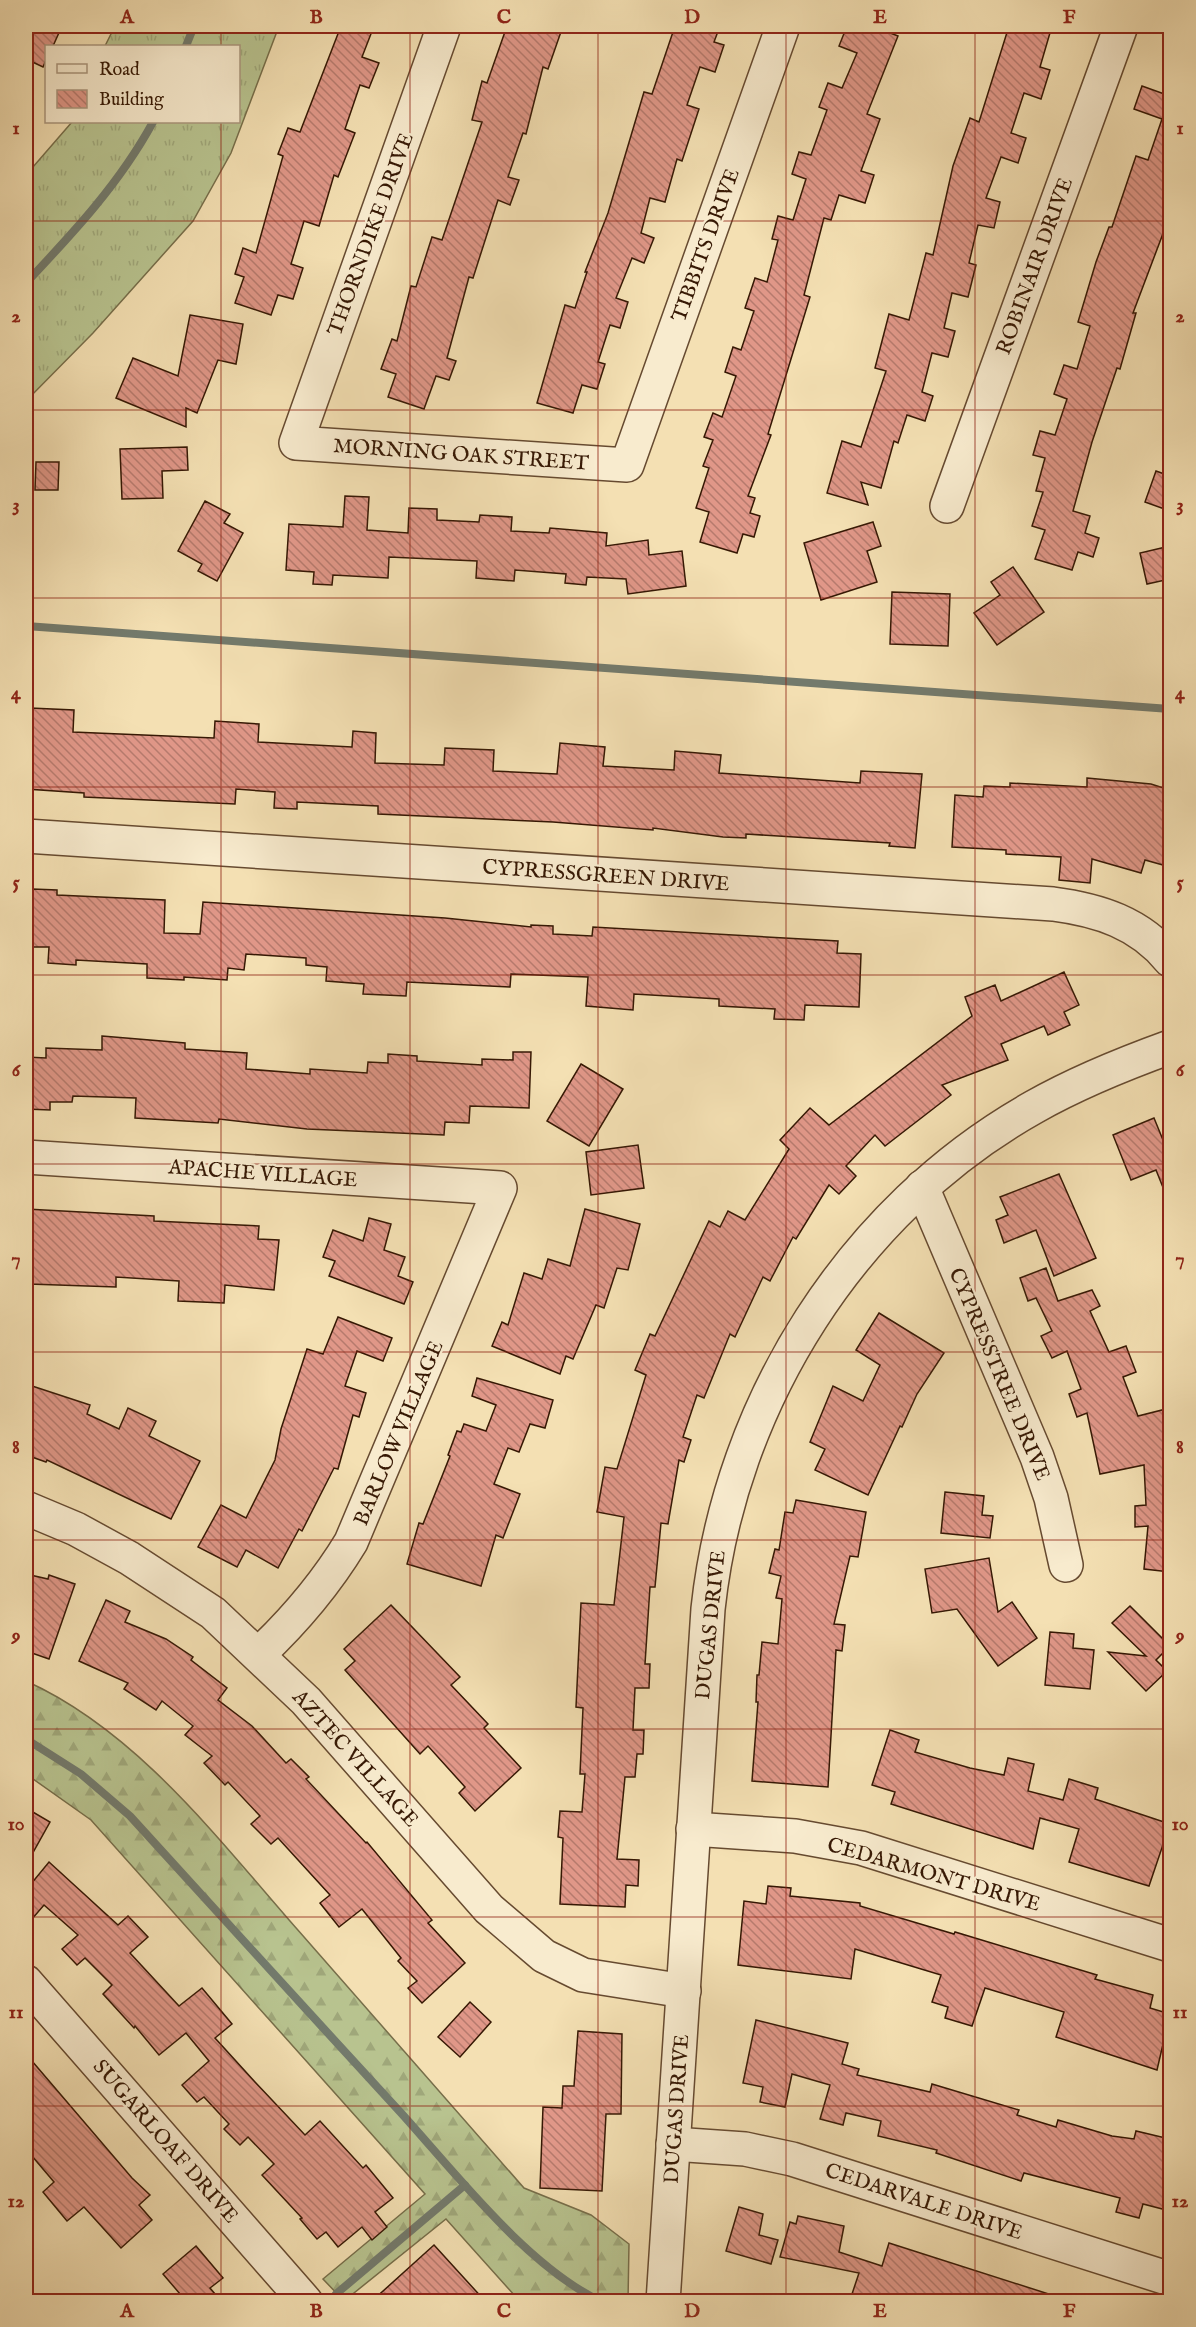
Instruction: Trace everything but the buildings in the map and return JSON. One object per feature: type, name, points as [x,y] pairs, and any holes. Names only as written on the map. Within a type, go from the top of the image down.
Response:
[{"type":"street","name":"THORNDIKE DRIVE","points":[[296,443],[444,26]]},
{"type":"street","name":"TIBBITS DRIVE","points":[[627,465],[783,26]]},
{"type":"street","name":"ROBINAIR DRIVE","points":[[947,506],[1121,26]]},
{"type":"street","name":"MORNING OAK STREET","points":[[296,443],[627,465]]},
{"type":"street","name":"CYPRESSGREEN DRIVE","points":[[26,836],[1072,907],[1099,912],[1128,924],[1157,945],[1170,960]]},
{"type":"street","name":"DUGAS DRIVE","points":[[663,2301],[710,1591],[722,1526],[743,1456],[772,1387],[814,1314],[855,1258],[922,1187],[970,1149],[1032,1108],[1095,1076],[1170,1047]]},
{"type":"street","name":"APACHE VILLAGE","points":[[26,1157],[500,1188]]},
{"type":"street","name":"CYPRESSTREE DRIVE","points":[[922,1187],[1037,1457],[1051,1498],[1066,1565]]},
{"type":"street","name":"BARLOW VILLAGE","points":[[259,1654],[306,1608],[330,1576],[351,1542],[500,1188]]},
{"type":"street","name":"AZTEC VILLAGE","points":[[26,1508],[76,1529],[129,1558],[213,1613],[259,1654],[306,1701],[505,1926],[544,1956],[583,1975],[684,1991]]},
{"type":"street","name":"CEDARMONT DRIVE","points":[[693,1829],[795,1836],[861,1848],[1170,1945]]},
{"type":"street","name":"SUGARLOAF DRIVE","points":[[26,1982],[306,2301]]},
{"type":"street","name":"CEDARVALE DRIVE","points":[[673,2144],[745,2149],[792,2159],[1170,2279]]},
{"type":"green space","points":[[115,26],[279,26],[231,153],[193,221],[93,333],[26,401],[26,175],[71,123],[240,123],[240,45],[106,45]]},
{"type":"green space","points":[[26,1681],[66,1702],[104,1728],[174,1790],[524,2188],[591,2215],[629,2244],[628,2301],[526,2301],[515,2296],[446,2219],[344,2301],[323,2279],[425,2194],[91,1820],[26,1774]]},
{"type":"waterway","points":[[186,45],[194,26]]},
{"type":"waterway","points":[[26,283],[111,187],[152,123]]},
{"type":"waterway","points":[[26,626],[1170,709]]},
{"type":"waterway","points":[[26,1739],[81,1774],[130,1816],[495,2218],[547,2266],[574,2286],[602,2302]]},
{"type":"waterway","points":[[336,2294],[465,2185]]}]
